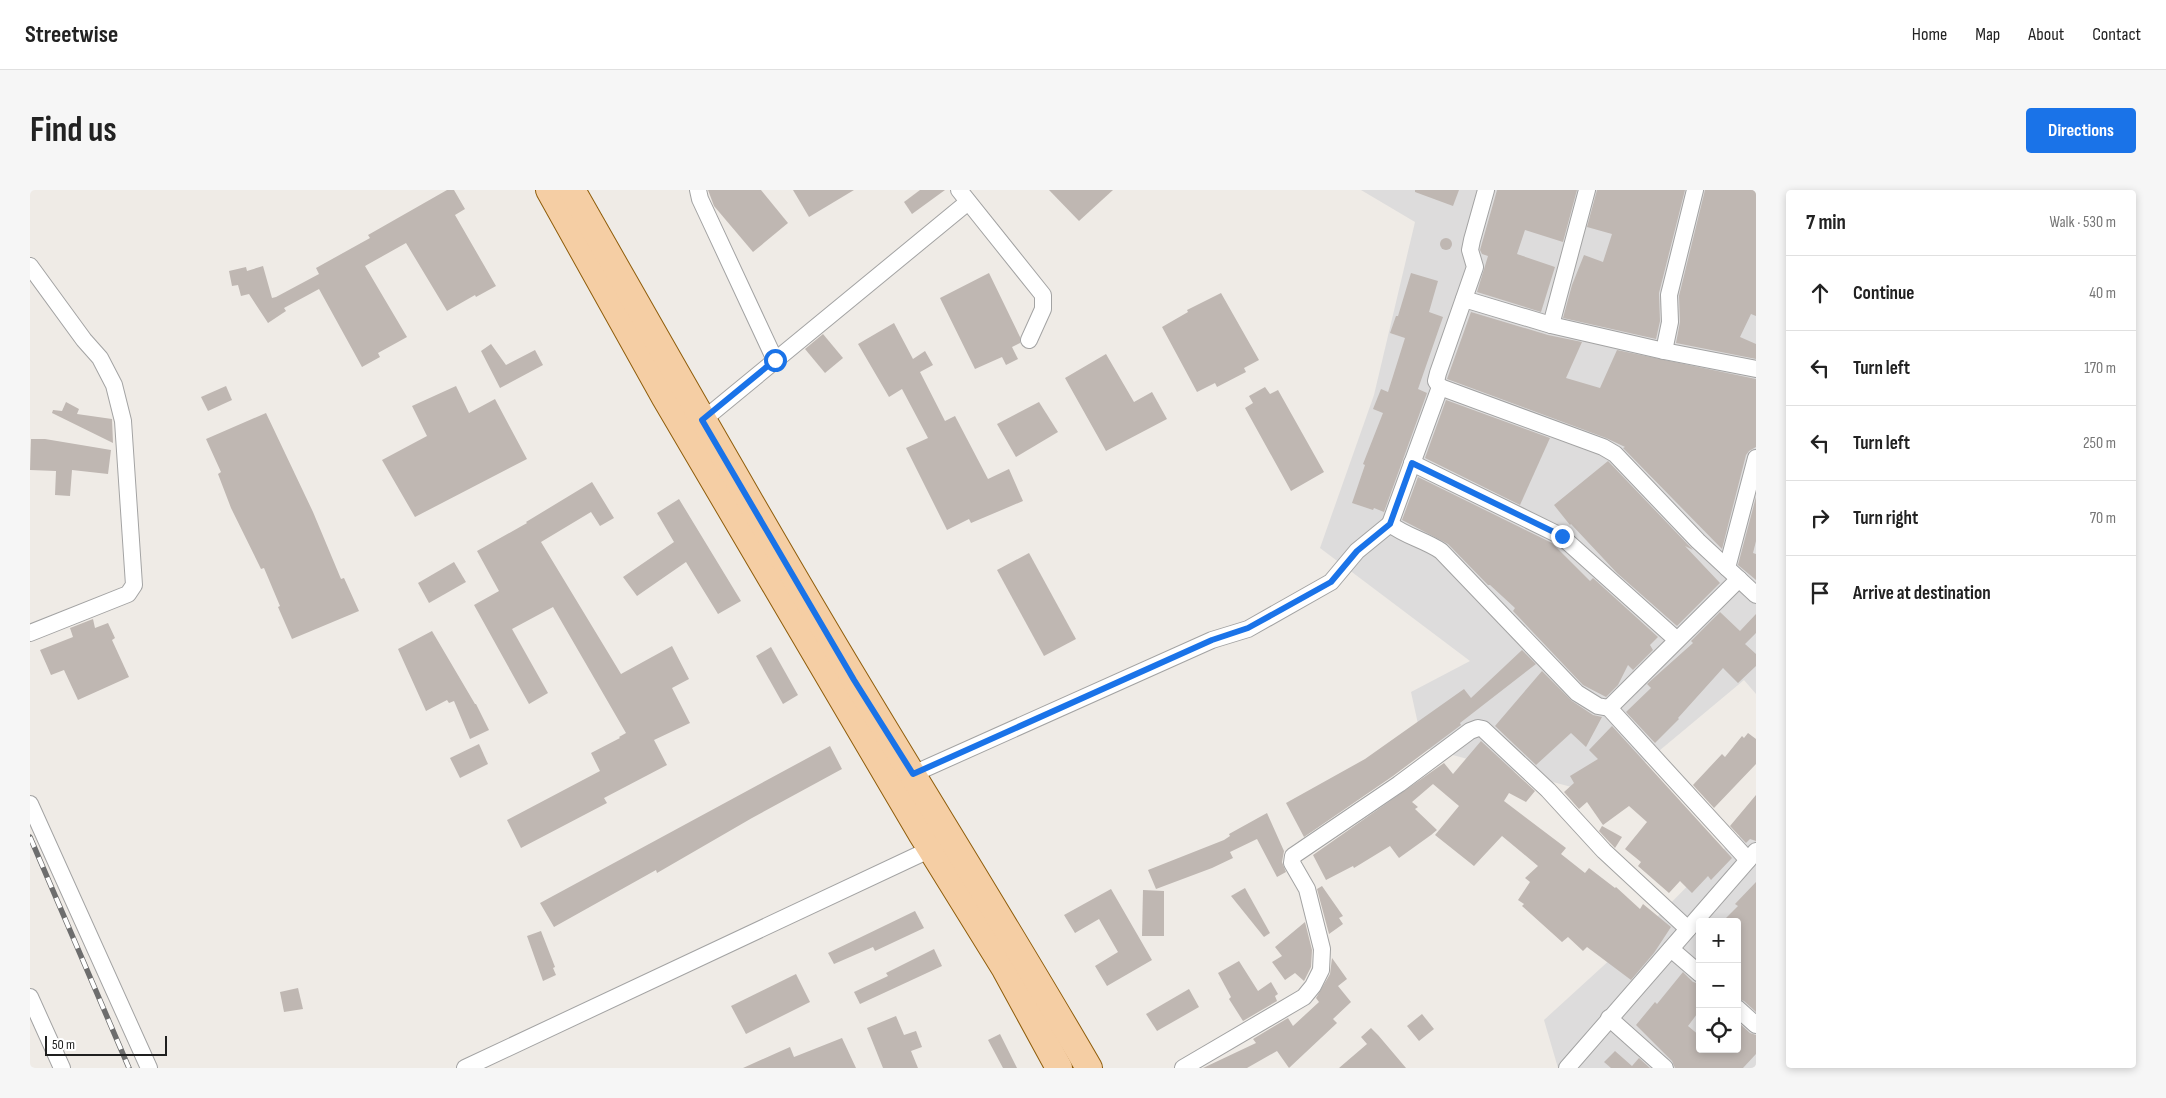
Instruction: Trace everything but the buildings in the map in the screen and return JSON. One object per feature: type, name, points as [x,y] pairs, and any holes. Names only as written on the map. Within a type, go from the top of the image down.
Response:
[{"type":"main road","points":[[549,190],[665,398],[931,849],[1004,969],[1059,1068]]},
{"type":"main road","points":[[572,190],[702,420],[854,680],[913,774],[1089,1068]]},
{"type":"street","points":[[698,190],[700,200],[775,360]]},
{"type":"street","points":[[1486,190],[1470,250],[1475,267],[1436,382],[1440,387],[1603,447],[1615,454],[1692,534],[1756,595]]},
{"type":"street","points":[[1551,325],[1587,190]]},
{"type":"street","points":[[1664,351],[1670,322],[1669,295],[1694,190]]},
{"type":"street","points":[[702,420],[775,360],[964,196],[1043,295],[1043,309],[1029,340]]},
{"type":"street","points":[[30,266],[84,340],[100,358],[114,385],[123,421],[134,584],[128,594],[30,633]]},
{"type":"street","points":[[1464,299],[1551,325],[1664,351],[1756,369]]},
{"type":"street","points":[[913,774],[1212,640],[1248,628],[1331,582],[1357,551],[1390,524],[1440,387]]},
{"type":"street","points":[[1609,708],[1677,640],[1733,573],[1756,458]]},
{"type":"street","points":[[1412,463],[1562,536],[1677,640]]},
{"type":"street","points":[[1390,524],[1396,529],[1441,551],[1577,693],[1598,706],[1609,708],[1752,855],[1567,1068]]},
{"type":"street","points":[[1183,1068],[1304,996],[1313,986],[1320,970],[1322,949],[1307,889],[1292,863],[1293,856],[1399,784],[1470,731],[1478,728],[1483,729],[1548,790],[1604,851],[1688,929]]},
{"type":"street","points":[[30,804],[149,1068]]},
{"type":"street","points":[[465,1068],[931,849]]},
{"type":"street","points":[[1671,949],[1696,971]]},
{"type":"street","points":[[30,997],[62,1068]]},
{"type":"street","points":[[1741,1011],[1756,1024]]},
{"type":"street","points":[[1610,1018],[1665,1068]]},
{"type":"shaded area","points":[[1361,190],[1756,190],[1756,694],[1744,680],[1605,796],[1423,747],[1411,692],[1470,661],[1320,548],[1374,395],[1415,222]]},
{"type":"shaded area","points":[[1756,823],[1756,1068],[1558,1068],[1544,1020],[1658,916],[1727,846]]},
{"type":"railway","points":[[30,837],[129,1068]]},
{"type":"route","points":[[775,360],[702,420],[854,680],[913,774],[1212,640],[1248,628],[1331,582],[1357,551],[1390,524],[1412,463],[1562,536]]}]
